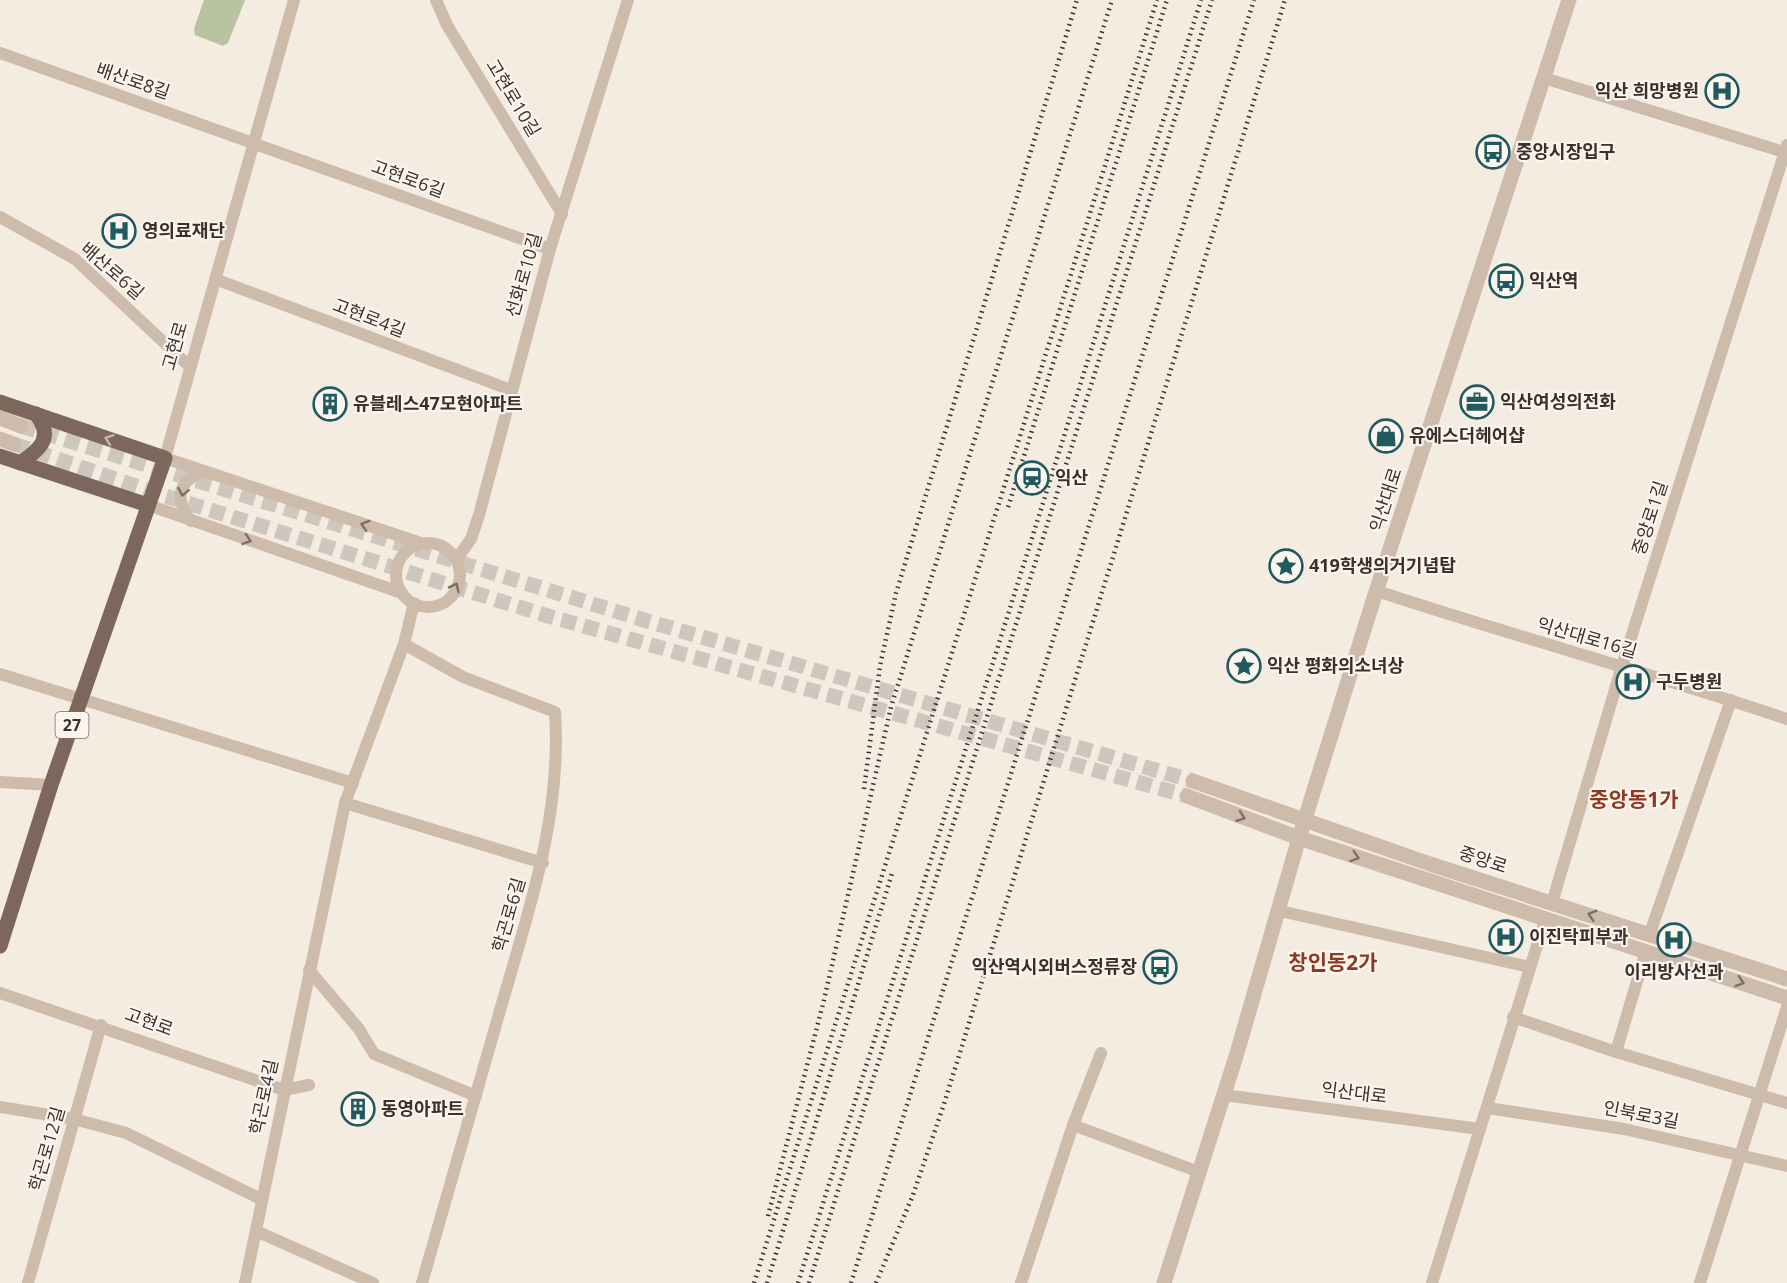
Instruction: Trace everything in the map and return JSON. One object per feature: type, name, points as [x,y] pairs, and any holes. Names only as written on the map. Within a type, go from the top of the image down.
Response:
[{"type":"main road","points":[[0,402],[165,458]]},
{"type":"main road","points":[[20,463],[41,447],[45,436],[45,426],[36,414]]},
{"type":"main road","points":[[0,456],[148,506]]},
{"type":"main road","name":"고현로","points":[[0,946],[51,785],[165,458]]},
{"type":"street","name":"고현로","points":[[165,458],[189,366],[294,0]]},
{"type":"street","name":"고현로10길","points":[[436,0],[447,25],[562,214]]},
{"type":"street","name":"선화로10길","points":[[456,560],[471,539],[479,515],[550,249],[628,0]]},
{"type":"street","name":"익산대로","points":[[1164,1283],[1280,911],[1299,838],[1569,0]]},
{"type":"street","name":"배산로8길","points":[[0,53],[253,143]]},
{"type":"street","points":[[1544,78],[1786,150]]},
{"type":"street","name":"고현로6길","points":[[253,143],[550,249]]},
{"type":"street","name":"중앙로1길","points":[[1552,903],[1622,666],[1786,150]]},
{"type":"street","name":"배산로6길","points":[[0,217],[75,259],[189,366]]},
{"type":"street","name":"고현로4길","points":[[215,279],[511,390]]},
{"type":"street","points":[[0,418],[21,426]]},
{"type":"street","points":[[148,506],[402,593],[414,603],[430,606],[448,599],[459,581],[456,560],[441,546],[421,543],[165,458]]},
{"type":"street","points":[[191,521],[184,512],[180,496],[185,482],[192,475],[205,472]]},
{"type":"street","points":[[402,593],[396,574],[398,563],[403,554],[421,543]]},
{"type":"street","name":"익산대로16길","points":[[1377,591],[1505,634],[1622,666],[1787,719]]},
{"type":"street","name":"학곤로4길","points":[[245,1283],[345,803],[404,644],[414,603]]},
{"type":"street","name":"학곤로6길","points":[[404,644],[463,677],[555,712],[555,787],[543,863],[422,1283]]},
{"type":"street","points":[[0,674],[353,783]]},
{"type":"street","points":[[1650,933],[1731,700]]},
{"type":"street","name":"중앙로","points":[[1192,781],[1430,864],[1787,979]]},
{"type":"street","points":[[0,782],[51,785]]},
{"type":"street","name":"중앙로","points":[[1187,796],[1299,838],[1787,998]]},
{"type":"street","points":[[345,803],[543,863]]},
{"type":"street","points":[[1280,911],[1530,967]]},
{"type":"street","points":[[1432,1283],[1545,920]]},
{"type":"street","points":[[1616,1052],[1646,951]]},
{"type":"street","points":[[309,970],[359,1029],[374,1054],[476,1096]]},
{"type":"street","name":"고현로","points":[[0,993],[101,1025],[284,1090]]},
{"type":"street","points":[[1701,1283],[1787,1007]]},
{"type":"street","points":[[1513,1017],[1616,1052],[1787,1103]]},
{"type":"street","name":"학곤로12길","points":[[28,1283],[101,1025]]},
{"type":"street","points":[[1021,1283],[1073,1125],[1101,1053]]},
{"type":"street","points":[[284,1090],[309,1085]]},
{"type":"street","name":"익산대로","points":[[1224,1095],[1480,1129]]},
{"type":"street","points":[[0,1107],[74,1119],[126,1133],[261,1199]]},
{"type":"street","name":"인북로3길","points":[[1488,1108],[1624,1129],[1787,1166]]},
{"type":"street","points":[[1073,1125],[1199,1172]]},
{"type":"street","points":[[256,1231],[373,1283]]},
{"type":"green space","points":[[204,0],[245,0],[228,43],[223,46],[195,35],[194,29]]},
{"type":"tunnel","points":[[21,426],[644,620],[1193,781]]},
{"type":"tunnel","points":[[14,444],[156,493],[548,616],[1187,796]]},
{"type":"railway","points":[[864,789],[880,666],[896,593],[1077,0]]},
{"type":"railway","points":[[768,1216],[824,1000],[891,707],[1112,0]]},
{"type":"railway","points":[[754,1283],[1157,0]]},
{"type":"railway","points":[[1008,507],[1167,0]]},
{"type":"railway","points":[[798,1283],[1201,0]]},
{"type":"railway","points":[[809,1283],[1212,0]]},
{"type":"railway","points":[[851,1283],[1254,0]]},
{"type":"railway","points":[[876,1283],[913,1195],[944,1104],[1285,0]]},
{"type":"railway","points":[[767,1283],[893,870]]},
{"type":"place","name":"익산 희망병원","points":[[1722,91]]},
{"type":"place","name":"중앙시장입구","points":[[1493,152]]},
{"type":"place","name":"영의료재단","points":[[119,231]]},
{"type":"place","name":"익산역","points":[[1506,281]]},
{"type":"place","name":"익산여성의전화","points":[[1477,402]]},
{"type":"place","name":"유블레스47모현아파트","points":[[330,404]]},
{"type":"place","name":"유에스더헤어샵","points":[[1386,436]]},
{"type":"place","name":"익산","points":[[1032,478]]},
{"type":"place","name":"419학생의거기념탑","points":[[1286,566]]},
{"type":"place","name":"익산 평화의소녀상","points":[[1244,666]]},
{"type":"place","name":"구두병원","points":[[1633,682]]},
{"type":"place","name":"이진탁피부과","points":[[1506,937]]},
{"type":"place","name":"이리방사선과","points":[[1674,940]]},
{"type":"place","name":"익산역시외버스정류장","points":[[1160,967]]},
{"type":"place","name":"동영아파트","points":[[358,1109]]},
{"type":"district","name":"중앙동1가","points":[[1634,800]]},
{"type":"district","name":"창인동2가","points":[[1333,963]]}]
